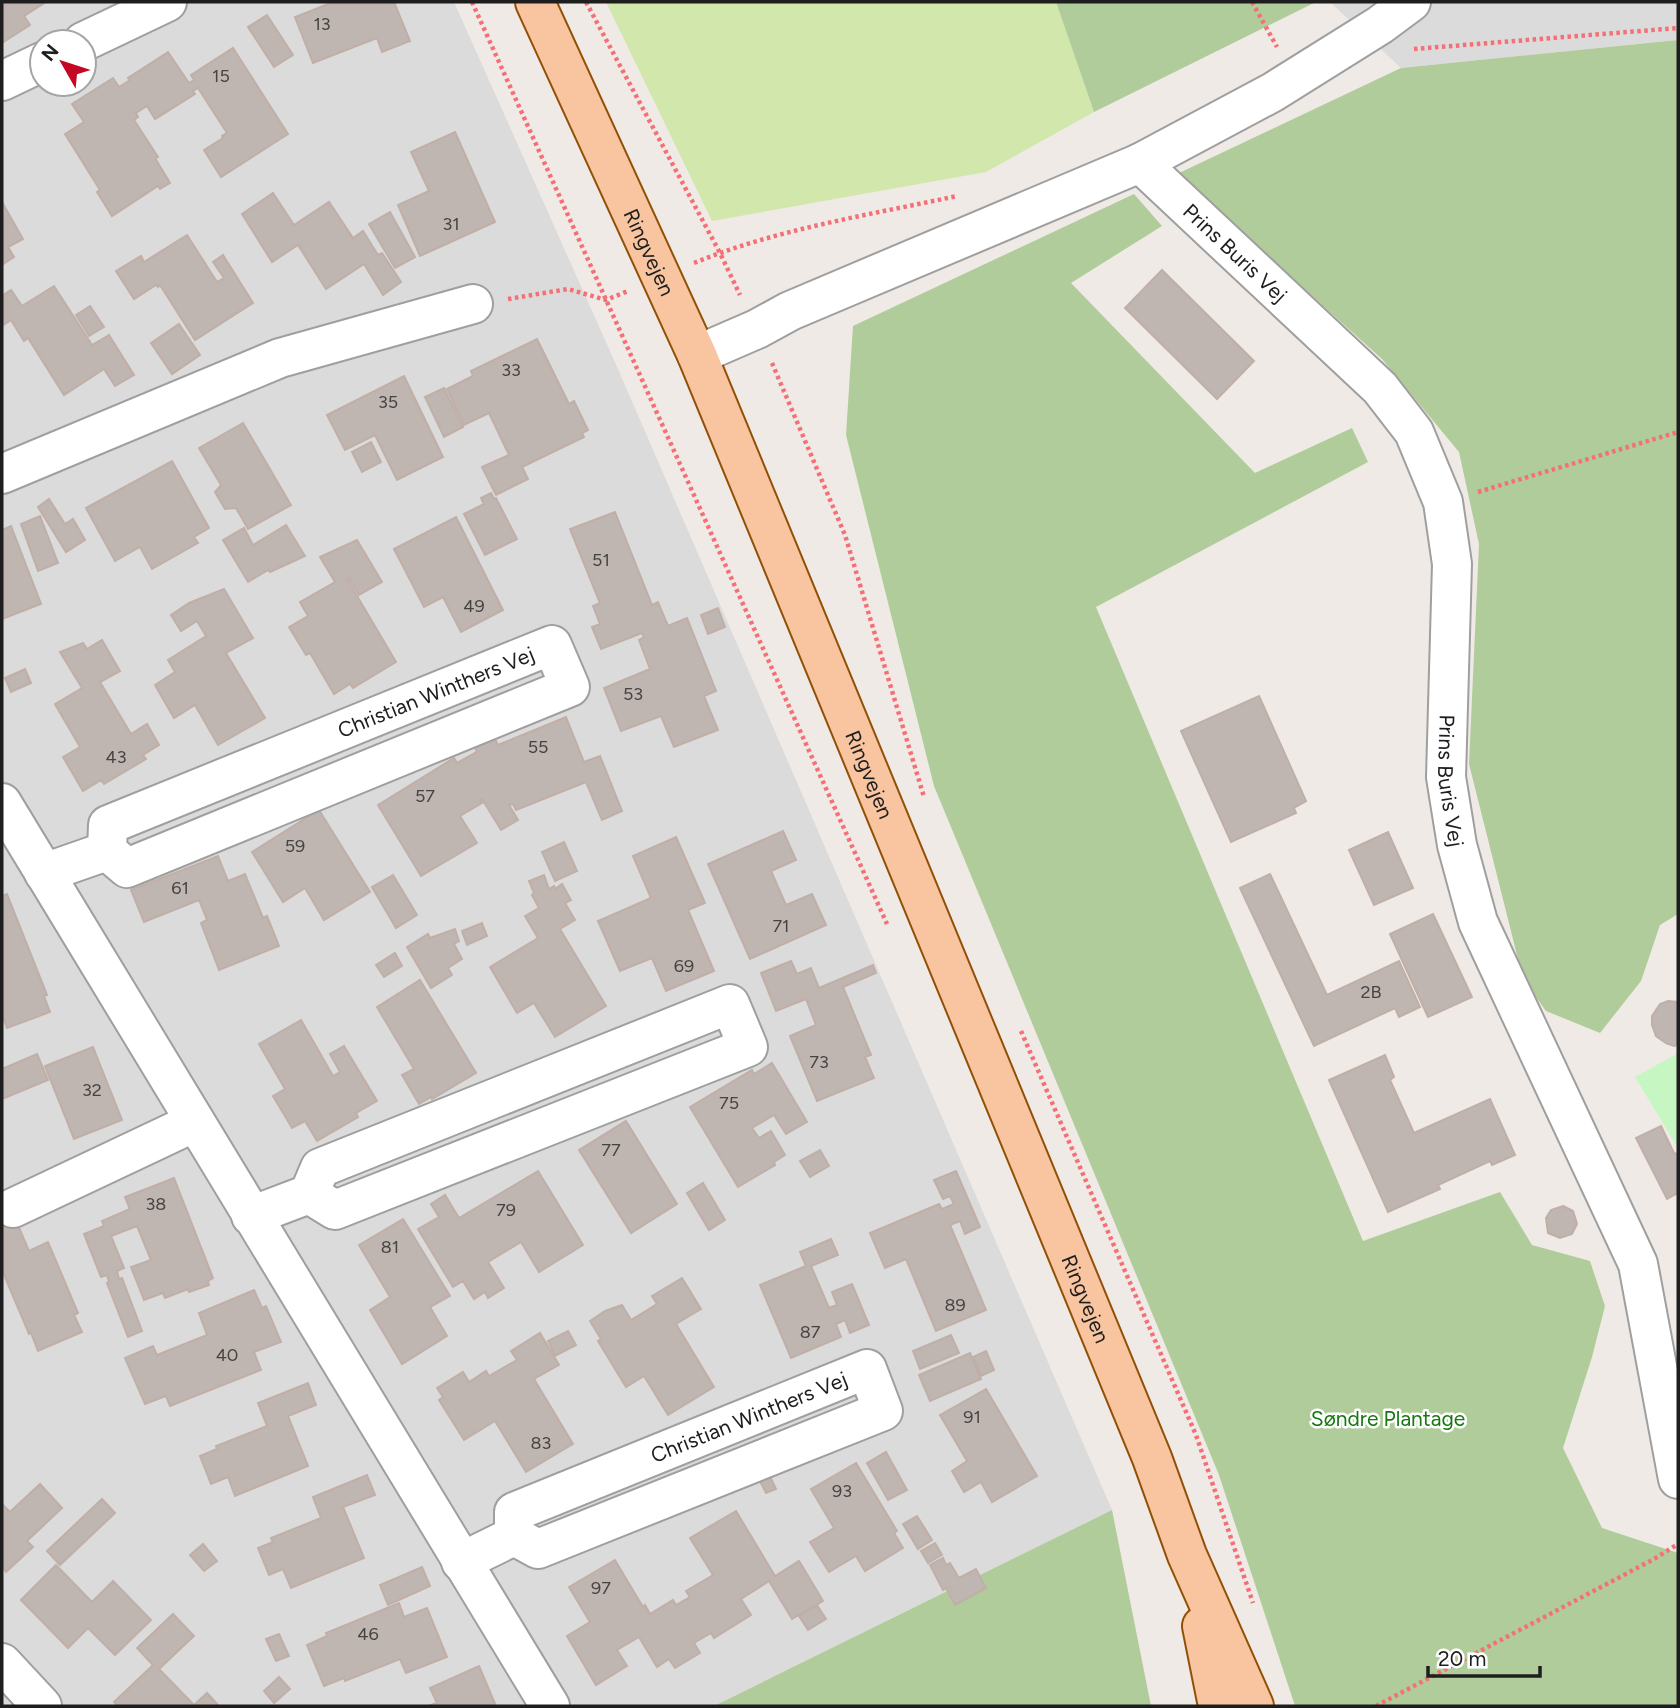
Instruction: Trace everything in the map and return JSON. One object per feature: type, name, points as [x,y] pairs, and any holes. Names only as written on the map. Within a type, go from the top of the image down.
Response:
[{"type":"main road","name":"Ringvejen","points":[[535,2],[697,355],[1152,1458],[1187,1555],[1254,1706]]},
{"type":"main road","name":"Ringvejen","points":[[1187,1555],[1218,1706]]},
{"type":"street","points":[[98,35],[167,2]]},
{"type":"street","points":[[697,355],[757,329],[790,311],[1140,163],[1273,92],[1371,13],[1411,2]]},
{"type":"street","points":[[2,81],[28,69]]},
{"type":"street","name":"Prins Buris Vej","points":[[1140,163],[1380,388],[1414,432],[1443,502],[1452,564],[1446,777],[1457,845],[1478,922],[1638,1264],[1678,1479]]},
{"type":"street","points":[[2,474],[281,358],[473,304]]},
{"type":"street","name":"Christian Winthers Vej","points":[[552,645],[570,687],[127,868],[107,851],[108,825],[552,645]]},
{"type":"street","points":[[8,825],[44,873],[550,1706]]},
{"type":"street","points":[[44,873],[107,851]]},
{"type":"street","points":[[251,1216],[309,1194],[320,1168],[730,1004],[748,1046],[335,1210],[309,1194]]},
{"type":"street","points":[[13,1208],[195,1122]]},
{"type":"street","name":"Christian Winthers Vej","points":[[867,1369],[883,1411],[538,1549],[513,1536],[514,1512],[867,1369]]},
{"type":"street","points":[[461,1562],[513,1536]]},
{"type":"street","points":[[2,1663],[42,1706]]},
{"type":"path","points":[[472,2],[889,929]]},
{"type":"path","points":[[586,2],[720,253],[757,329],[845,535],[926,805]]},
{"type":"path","points":[[1252,2],[1278,49],[1268,55]]},
{"type":"path","points":[[1371,13],[1398,50],[1678,28]]},
{"type":"path","points":[[473,304],[568,289],[606,300],[720,253],[803,230],[969,193]]},
{"type":"path","points":[[1443,502],[1678,432]]},
{"type":"path","points":[[1016,1020],[1196,1435],[1254,1603]]},
{"type":"path","points":[[1376,1706],[1678,1544]]},
{"type":"shaded area","points":[[2,2],[454,2],[618,369],[1112,1510],[714,1706],[2,1706]]},
{"type":"shaded area","points":[[1330,2],[1678,2],[1678,40],[1401,68]]},
{"type":"green space","points":[[606,2],[1056,2],[1094,112],[986,172],[712,221]]},
{"type":"green space","points":[[1056,2],[1316,2],[1094,112]]},
{"type":"green space","points":[[1678,40],[1678,914],[1660,925],[1641,981],[1600,1033],[1546,1011],[1523,979],[1469,764],[1479,544],[1459,452],[1382,359],[1177,174],[1401,68]]},
{"type":"green space","name":"Søndre Plantage","points":[[1134,194],[1162,226],[1071,283],[1255,473],[1352,428],[1368,462],[1096,607],[1363,1241],[1500,1192],[1532,1245],[1590,1261],[1605,1306],[1563,1448],[1602,1528],[1678,1553],[1678,1706],[1295,1706],[1219,1475],[934,786],[846,435],[853,326]]},
{"type":"green space","points":[[1678,1053],[1678,1148],[1635,1077]]},
{"type":"green space","points":[[1112,1510],[1151,1706],[714,1706]]},
{"type":"building","points":[[7,2],[46,2],[24,16],[30,25],[2,43],[2,5]]},
{"type":"building","points":[[333,2],[394,2],[410,41],[382,52],[377,38],[313,63],[295,17]]},
{"type":"building","points":[[267,15],[293,55],[274,67],[248,27]]},
{"type":"building","points":[[233,48],[288,134],[221,177],[204,150],[227,133],[198,88],[193,91],[195,94],[155,119],[147,106],[136,113],[138,117],[134,120],[158,157],[155,158],[170,183],[160,189],[158,186],[112,216],[97,192],[100,190],[65,134],[84,122],[72,104],[81,98],[98,98],[98,88],[113,78],[119,87],[168,52],[189,83],[194,80],[191,75]]},
{"type":"building","points":[[455,132],[495,222],[420,256],[398,205],[429,191],[411,152]]},
{"type":"building","points":[[273,193],[294,225],[329,202],[353,238],[363,231],[378,255],[382,253],[401,282],[383,295],[364,264],[326,289],[298,245],[272,262],[242,214]]},
{"type":"building","points":[[2,202],[23,239],[8,247],[14,257],[2,265]]},
{"type":"building","points":[[390,212],[415,257],[395,268],[369,224]]},
{"type":"building","points":[[187,235],[217,282],[224,278],[213,262],[223,255],[253,303],[195,340],[160,285],[134,299],[116,271],[141,256],[144,262]]},
{"type":"building","points":[[1162,270],[1254,361],[1217,399],[1125,308]]},
{"type":"building","points":[[54,286],[92,345],[109,335],[134,375],[115,386],[104,369],[64,395],[28,338],[24,341],[11,320],[2,326],[2,296],[11,290],[22,306]]},
{"type":"building","points":[[90,306],[104,327],[89,336],[76,315]]},
{"type":"building","points":[[179,324],[200,355],[172,374],[151,343]]},
{"type":"building","points":[[537,339],[569,404],[574,401],[588,430],[582,433],[584,437],[522,467],[528,479],[496,495],[482,467],[509,455],[489,413],[464,425],[447,389],[473,376],[471,371]]},
{"type":"building","points":[[404,376],[443,457],[397,480],[375,435],[345,450],[327,415]]},
{"type":"building","points":[[444,388],[463,427],[444,437],[425,397]]},
{"type":"building","points":[[243,423],[291,505],[248,529],[236,508],[225,509],[215,492],[221,485],[199,448]]},
{"type":"building","points":[[371,442],[381,462],[362,472],[352,452]]},
{"type":"building","points":[[172,461],[209,528],[194,537],[198,543],[152,569],[140,547],[115,561],[86,508]]},
{"type":"building","points":[[491,493],[517,539],[485,555],[464,514],[484,504],[481,498]]},
{"type":"building","points":[[49,499],[65,524],[73,519],[85,540],[66,552],[38,507]]},
{"type":"building","points":[[615,512],[652,605],[658,602],[668,626],[687,618],[716,691],[704,696],[718,730],[674,747],[661,716],[621,731],[604,688],[650,669],[639,640],[644,637],[642,633],[601,649],[592,627],[600,624],[593,606],[600,603],[570,529]]},
{"type":"building","points":[[40,516],[58,563],[38,571],[21,524]]},
{"type":"building","points":[[456,517],[503,610],[461,632],[443,597],[424,607],[394,549]]},
{"type":"building","points":[[286,525],[305,556],[270,572],[268,570],[248,582],[223,540],[244,528],[253,545]]},
{"type":"building","points":[[11,526],[41,604],[2,619],[2,530]]},
{"type":"building","points":[[357,540],[382,582],[359,595],[349,578],[347,579],[396,662],[353,688],[350,684],[334,694],[310,653],[306,655],[289,627],[308,616],[300,602],[335,582],[320,557]]},
{"type":"building","points":[[224,589],[253,638],[226,653],[265,718],[218,745],[195,705],[174,718],[155,685],[175,672],[168,660],[206,636],[197,621],[181,631],[171,615],[189,603]]},
{"type":"building","points":[[718,608],[725,627],[708,634],[701,615]]},
{"type":"building","points":[[102,640],[120,671],[100,682],[131,734],[147,724],[159,745],[143,755],[146,759],[104,784],[101,780],[83,791],[63,757],[80,747],[55,704],[82,688],[60,652],[83,643],[87,649]]},
{"type":"building","points":[[25,669],[31,683],[11,692],[5,678]]},
{"type":"building","points":[[1259,696],[1306,801],[1294,808],[1296,813],[1231,842],[1181,731]]},
{"type":"building","points":[[566,717],[584,762],[600,756],[622,811],[602,820],[586,782],[516,810],[513,804],[509,805],[518,820],[501,830],[482,799],[482,803],[460,816],[477,843],[421,876],[378,805],[454,758],[457,763],[477,752],[474,746],[495,739],[498,745]]},
{"type":"building","points":[[319,810],[370,892],[324,920],[305,888],[283,902],[252,852]]},
{"type":"building","points":[[783,831],[796,860],[771,871],[786,905],[812,894],[826,925],[750,959],[708,864]]},
{"type":"building","points":[[1388,832],[1413,888],[1374,905],[1349,850]]},
{"type":"building","points":[[676,837],[705,903],[688,910],[714,971],[666,991],[652,958],[620,971],[598,921],[651,898],[633,856]]},
{"type":"building","points":[[564,842],[577,871],[555,881],[542,852]]},
{"type":"building","points":[[218,856],[228,881],[245,874],[263,918],[267,916],[279,946],[219,970],[201,923],[207,920],[199,900],[144,922],[131,890]]},
{"type":"building","points":[[1270,874],[1327,995],[1399,961],[1420,1007],[1399,1017],[1395,1008],[1314,1046],[1240,888]]},
{"type":"building","points":[[393,875],[417,915],[396,928],[372,887]]},
{"type":"building","points":[[544,875],[549,889],[554,886],[555,889],[562,884],[571,900],[565,903],[575,920],[560,929],[606,1006],[555,1037],[534,1003],[517,1013],[490,967],[538,938],[525,916],[539,908],[529,881]]},
{"type":"building","points":[[7,894],[47,995],[44,996],[50,1012],[7,1028],[2,1015],[2,896]]},
{"type":"building","points":[[1433,914],[1472,997],[1428,1017],[1390,934]]},
{"type":"building","points":[[482,923],[487,936],[467,945],[462,931]]},
{"type":"building","points":[[455,929],[459,941],[454,944],[462,959],[448,968],[452,975],[431,988],[407,947],[428,934],[430,938]]},
{"type":"building","points":[[395,953],[402,966],[384,977],[376,965]]},
{"type":"building","points":[[791,961],[797,974],[811,968],[819,988],[873,965],[876,973],[843,987],[871,1055],[865,1057],[874,1078],[817,1101],[790,1036],[816,1025],[806,999],[776,1011],[761,973]]},
{"type":"building","points":[[420,980],[476,1073],[419,1104],[402,1075],[414,1069],[377,1007]]},
{"type":"building","points":[[1678,1002],[1678,1045],[1674,1046],[1656,1036],[1652,1025],[1652,1016],[1660,1004]]},
{"type":"building","points":[[301,1020],[333,1076],[340,1072],[330,1054],[344,1046],[377,1101],[356,1113],[358,1117],[317,1141],[305,1121],[292,1128],[273,1096],[285,1089],[259,1044]]},
{"type":"building","points":[[93,1047],[122,1120],[74,1139],[45,1066]]},
{"type":"building","points":[[37,1054],[48,1080],[2,1099],[2,1069]]},
{"type":"building","points":[[1385,1055],[1394,1077],[1390,1080],[1414,1133],[1490,1099],[1515,1155],[1492,1165],[1490,1161],[1438,1185],[1440,1189],[1388,1212],[1329,1080]]},
{"type":"building","points":[[772,1063],[807,1122],[786,1134],[774,1115],[752,1128],[759,1138],[771,1131],[785,1155],[774,1162],[775,1165],[738,1187],[690,1107],[752,1070],[754,1074]]},
{"type":"building","points":[[626,1121],[677,1204],[631,1233],[579,1150]]},
{"type":"building","points":[[1661,1126],[1674,1153],[1678,1154],[1678,1193],[1667,1199],[1636,1138]]},
{"type":"building","points":[[820,1150],[829,1166],[810,1177],[800,1161]]},
{"type":"building","points":[[538,1171],[583,1245],[539,1272],[521,1242],[488,1262],[504,1288],[488,1298],[485,1292],[474,1299],[463,1281],[453,1287],[418,1229],[439,1217],[431,1204],[445,1195],[459,1218]]},
{"type":"building","points":[[956,1171],[980,1227],[965,1234],[960,1221],[950,1225],[986,1310],[936,1331],[906,1259],[885,1268],[870,1233],[939,1204],[942,1209],[954,1204],[950,1196],[943,1199],[934,1180]]},
{"type":"building","points":[[174,1178],[213,1278],[208,1281],[209,1285],[189,1292],[188,1289],[165,1298],[163,1293],[144,1300],[131,1267],[151,1260],[137,1226],[111,1236],[124,1268],[117,1271],[119,1279],[122,1278],[142,1331],[128,1337],[107,1283],[107,1275],[101,1277],[84,1234],[104,1226],[102,1221],[130,1209],[125,1197]]},
{"type":"building","points":[[703,1183],[725,1220],[709,1230],[687,1193]]},
{"type":"building","points":[[1563,1206],[1573,1211],[1577,1224],[1572,1234],[1560,1238],[1548,1233],[1546,1218],[1551,1210]]},
{"type":"building","points":[[3,1216],[7,1227],[17,1223],[29,1251],[48,1242],[78,1313],[74,1315],[82,1332],[38,1351],[2,1270]]},
{"type":"building","points":[[403,1219],[450,1296],[430,1307],[447,1336],[402,1364],[370,1310],[390,1297],[359,1245]]},
{"type":"building","points":[[831,1239],[838,1255],[811,1266],[829,1308],[837,1305],[832,1292],[852,1284],[869,1325],[850,1333],[845,1320],[836,1324],[841,1337],[791,1358],[760,1285],[806,1266],[800,1252]]},
{"type":"building","points":[[682,1278],[701,1309],[676,1324],[714,1387],[668,1415],[644,1376],[626,1387],[598,1341],[601,1339],[590,1321],[605,1311],[622,1305],[631,1320],[657,1304],[652,1296]]},
{"type":"building","points":[[254,1290],[262,1308],[266,1306],[281,1342],[254,1352],[261,1370],[170,1406],[166,1396],[145,1404],[125,1358],[153,1346],[157,1355],[207,1335],[199,1313]]},
{"type":"building","points":[[568,1331],[576,1345],[555,1356],[548,1341]]},
{"type":"building","points":[[540,1333],[559,1365],[534,1379],[573,1444],[526,1472],[495,1421],[464,1440],[439,1400],[443,1397],[437,1388],[463,1372],[469,1382],[486,1371],[489,1376],[517,1360],[511,1351]]},
{"type":"building","points":[[951,1335],[959,1353],[920,1369],[913,1351]]},
{"type":"building","points":[[986,1351],[994,1370],[981,1376],[973,1357]]},
{"type":"building","points":[[970,1353],[981,1379],[930,1401],[919,1375]]},
{"type":"building","points":[[308,1383],[316,1405],[288,1416],[308,1466],[235,1496],[228,1477],[211,1484],[200,1456],[217,1449],[216,1446],[267,1426],[258,1403]]},
{"type":"building","points":[[986,1389],[1037,1476],[992,1502],[981,1482],[964,1492],[952,1471],[967,1461],[940,1415]]},
{"type":"building","points":[[886,1452],[907,1490],[888,1500],[867,1463]]},
{"type":"building","points":[[856,1463],[897,1531],[894,1533],[903,1548],[865,1571],[856,1556],[829,1572],[810,1542],[834,1528],[811,1489]]},
{"type":"building","points":[[768,1472],[776,1489],[766,1493],[758,1477]]},
{"type":"building","points":[[367,1475],[375,1495],[343,1507],[364,1558],[291,1588],[283,1569],[269,1575],[258,1548],[273,1542],[271,1538],[321,1518],[313,1497]]},
{"type":"building","points":[[40,1484],[62,1508],[27,1541],[33,1547],[6,1572],[2,1566],[2,1504],[10,1512]]},
{"type":"building","points":[[102,1499],[115,1513],[60,1565],[47,1551]]},
{"type":"building","points":[[736,1511],[775,1576],[799,1561],[823,1601],[792,1619],[769,1581],[741,1599],[751,1615],[714,1638],[711,1633],[694,1643],[700,1653],[675,1668],[669,1659],[657,1667],[639,1637],[617,1650],[627,1666],[596,1685],[567,1636],[590,1622],[569,1587],[615,1560],[650,1614],[673,1600],[676,1605],[690,1597],[686,1591],[713,1575],[690,1538]]},
{"type":"building","points":[[917,1516],[932,1540],[918,1549],[903,1524]]},
{"type":"building","points":[[935,1543],[942,1555],[928,1563],[921,1551]]},
{"type":"building","points":[[203,1544],[217,1561],[204,1571],[190,1555]]},
{"type":"building","points":[[943,1558],[946,1565],[950,1563],[959,1578],[976,1569],[986,1588],[955,1605],[946,1588],[943,1590],[930,1565]]},
{"type":"building","points":[[56,1565],[92,1602],[113,1581],[151,1620],[115,1655],[88,1628],[68,1648],[21,1600]]},
{"type":"building","points":[[422,1567],[430,1586],[388,1605],[380,1585]]},
{"type":"building","points":[[399,1603],[404,1617],[427,1608],[447,1657],[406,1673],[400,1659],[345,1681],[344,1678],[324,1686],[307,1645],[327,1636],[326,1633]]},
{"type":"building","points":[[817,1605],[826,1619],[808,1630],[799,1616]]},
{"type":"building","points":[[173,1614],[194,1636],[159,1669],[194,1705],[207,1693],[219,1706],[118,1706],[114,1702],[153,1665],[137,1648]]},
{"type":"building","points":[[279,1634],[289,1656],[276,1661],[266,1639]]},
{"type":"building","points":[[479,1666],[496,1706],[428,1706],[437,1703],[430,1688]]},
{"type":"building","points":[[279,1677],[290,1689],[274,1703],[264,1691]]}]
